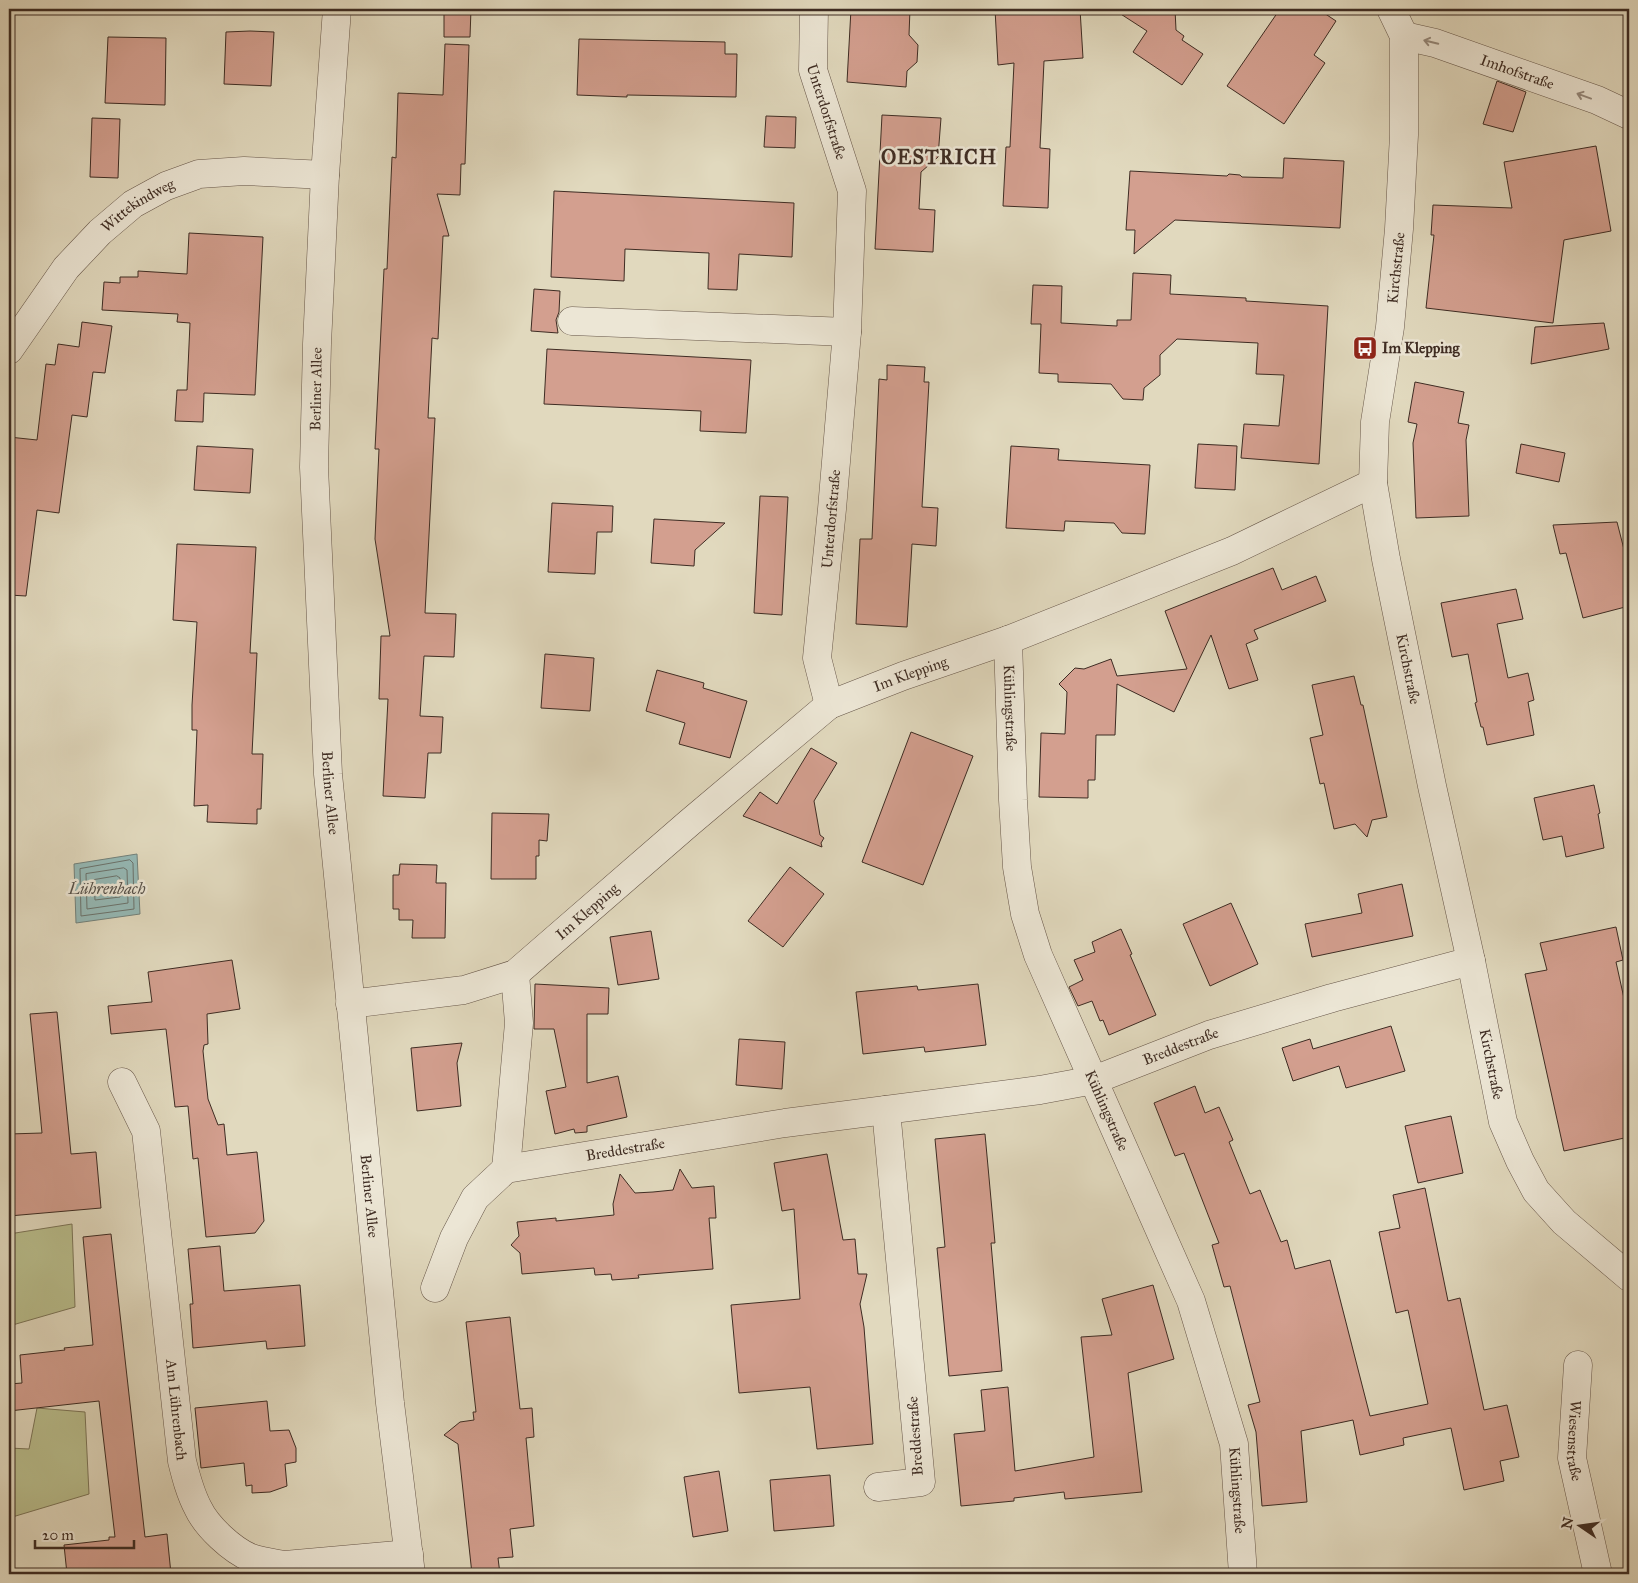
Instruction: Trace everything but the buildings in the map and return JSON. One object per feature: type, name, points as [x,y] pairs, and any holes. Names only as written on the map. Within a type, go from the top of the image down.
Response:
[{"type":"street","name":"Berliner Allee","points":[[337,9],[325,175],[317,344],[314,467],[328,774],[390,1403],[410,1564]]},
{"type":"street","name":"Unterdorfstraße","points":[[814,9],[813,70],[852,191],[847,332],[817,658],[829,705]]},
{"type":"street","name":"Kirchstraße","points":[[1391,9],[1404,36],[1404,134],[1400,229],[1390,327],[1374,422],[1373,483],[1386,559],[1432,786],[1471,961],[1502,1122],[1536,1191],[1564,1222],[1629,1277]]},
{"type":"street","name":"Imhofstraße","points":[[1404,36],[1435,43],[1597,100],[1629,115]]},
{"type":"street","name":"Wittekindweg","points":[[9,350],[66,268],[100,232],[133,204],[166,186],[199,174],[244,171],[325,175]]},
{"type":"street","points":[[572,321],[847,332]]},
{"type":"street","name":"Im Klepping","points":[[350,1004],[464,990],[515,974],[688,822],[829,705],[903,676],[1008,640],[1232,551],[1373,483]]},
{"type":"street","name":"Kühlingstraße","points":[[1008,640],[1017,867],[1025,914],[1038,955],[1191,1301],[1234,1444],[1243,1574]]},
{"type":"street","name":"Breddestraße","points":[[506,1169],[784,1123],[1040,1090],[1094,1080],[1210,1035],[1332,998],[1471,961]]},
{"type":"street","points":[[436,1288],[454,1238],[475,1198],[506,1169],[519,1023],[515,974]]},
{"type":"street","name":"Am Lührenbach","points":[[122,1082],[146,1131],[182,1460],[188,1486],[199,1510],[216,1533],[231,1546],[249,1557],[265,1562],[285,1565],[410,1564]]},
{"type":"street","name":"Breddestraße","points":[[878,1487],[921,1482],[886,1110]]},
{"type":"street","name":"Wiesenstraße","points":[[1578,1365],[1572,1458],[1598,1574]]},
{"type":"green space","points":[[72,1224],[75,1307],[9,1326],[9,1234]]},
{"type":"green space","points":[[37,1408],[85,1412],[89,1494],[9,1518],[9,1448],[29,1449]]},
{"type":"water","name":"Lührenbach","points":[[137,854],[140,914],[76,923],[74,864]]},
{"type":"place","name":"Im Klepping","points":[[1365,348]]},
{"type":"district","name":"OESTRICH","points":[[939,157]]}]
